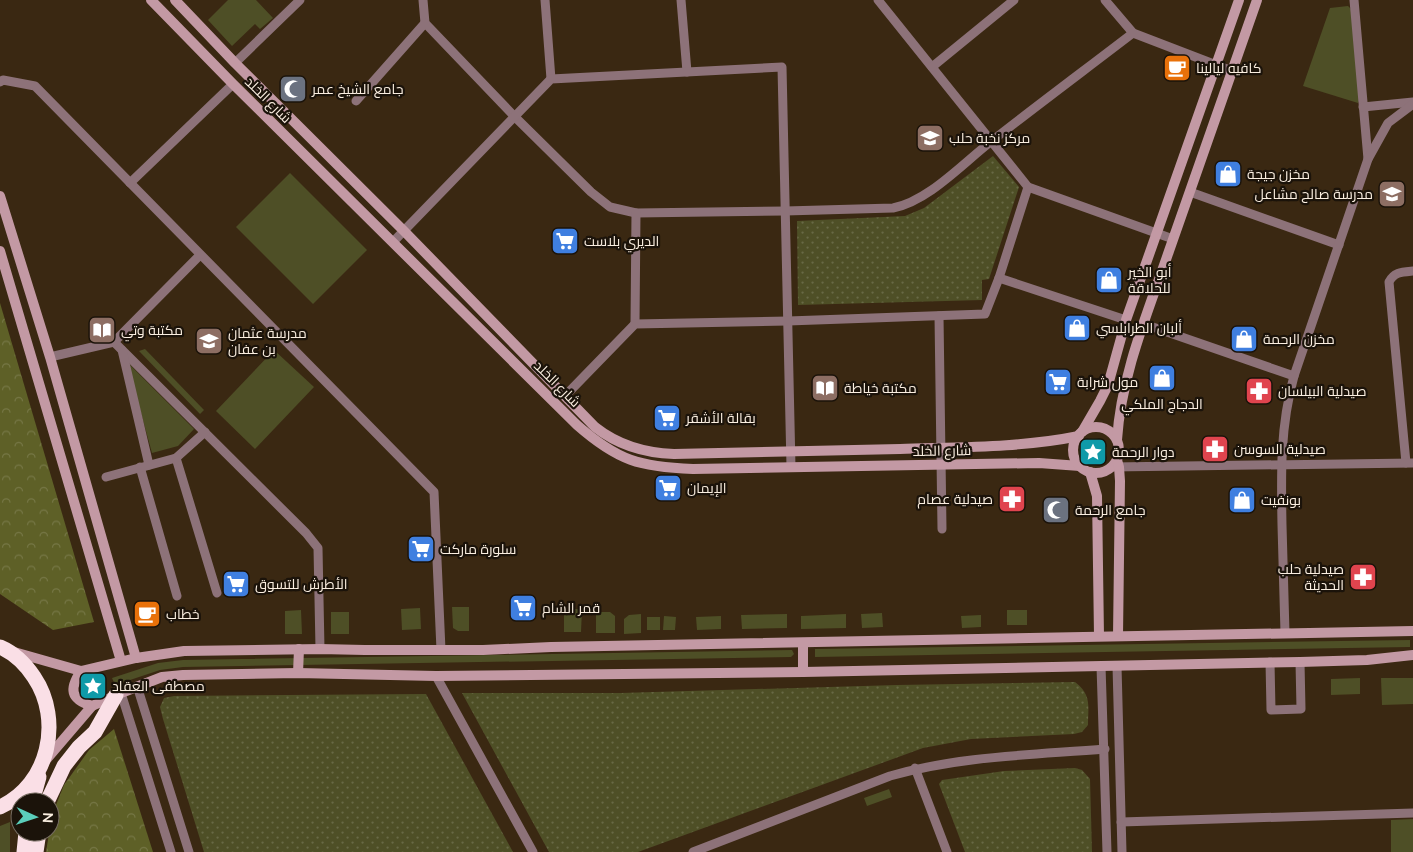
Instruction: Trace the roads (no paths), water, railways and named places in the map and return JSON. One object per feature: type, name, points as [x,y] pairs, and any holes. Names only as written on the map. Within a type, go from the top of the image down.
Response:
[{"type":"highway","points":[[2,647],[27,666],[41,688],[49,713],[50,739],[35,792]]},
{"type":"highway","points":[[52,792],[64,766],[79,747],[95,732],[118,694]]},
{"type":"highway","points":[[0,807],[9,803],[28,786],[42,764]]},
{"type":"street","name":"شارع الخلد","points":[[151,0],[233,84],[578,425],[592,438],[628,460],[648,466],[671,468],[1052,464],[1080,466]]},
{"type":"street","points":[[175,0],[564,396],[605,435],[635,449],[654,453],[674,454],[940,448],[1023,444],[1052,441],[1080,434],[1088,429],[1101,428],[1108,430],[1117,440]]},
{"type":"street","points":[[235,63],[300,0]]},
{"type":"street","points":[[423,0],[425,23],[515,117],[591,192],[610,207],[636,212],[785,212],[906,206],[924,196],[991,141],[1132,33]]},
{"type":"street","points":[[545,0],[551,79]]},
{"type":"street","points":[[681,0],[687,72]]},
{"type":"street","points":[[878,0],[1028,187],[1173,239]]},
{"type":"street","points":[[932,67],[1014,0]]},
{"type":"street","points":[[1105,0],[1132,33],[1232,71]]},
{"type":"street","points":[[1239,0],[1126,320],[1108,385],[1075,443],[1075,460],[1080,466],[1090,472],[1098,473],[1116,465],[1409,463],[1389,282],[1392,276],[1398,273],[1413,271]]},
{"type":"street","points":[[1118,636],[1116,465],[1119,447],[1117,440],[1124,388],[1173,239],[1257,0]]},
{"type":"street","points":[[1354,0],[1368,159]]},
{"type":"street","points":[[356,101],[425,23]]},
{"type":"street","points":[[393,242],[551,79],[782,67],[790,468]]},
{"type":"street","points":[[0,82],[3,80],[35,86],[434,492],[441,650]]},
{"type":"street","points":[[130,183],[233,84]]},
{"type":"street","points":[[1364,107],[1413,103]]},
{"type":"street","points":[[1285,633],[1280,465],[1282,430],[1287,399],[1368,159],[1388,123],[1413,103]]},
{"type":"street","points":[[635,324],[984,314],[1000,278],[1028,187]]},
{"type":"street","points":[[1190,192],[1339,245]]},
{"type":"street","points":[[0,196],[50,357],[136,658]]},
{"type":"street","points":[[564,396],[635,324],[636,212]]},
{"type":"street","points":[[0,251],[121,661]]},
{"type":"street","points":[[50,357],[114,342],[200,255]]},
{"type":"street","points":[[1000,278],[1126,320]]},
{"type":"street","points":[[939,316],[942,529]]},
{"type":"street","points":[[1144,324],[1294,376]]},
{"type":"street","points":[[114,342],[306,532],[318,548],[320,649]]},
{"type":"street","points":[[122,350],[145,466],[177,596]]},
{"type":"street","points":[[106,476],[176,458],[205,432]]},
{"type":"street","points":[[176,458],[217,593]]},
{"type":"street","points":[[1090,472],[1097,496],[1098,636]]},
{"type":"street","points":[[2,647],[81,671],[136,658],[184,651],[299,649],[441,650],[1413,631]]},
{"type":"street","points":[[803,643],[803,672]]},
{"type":"street","points":[[298,673],[299,649]]},
{"type":"street","points":[[42,764],[92,706],[162,677],[183,675],[298,673],[436,676],[803,672],[1300,662],[1367,660],[1413,655]]},
{"type":"street","points":[[1270,662],[1271,710],[1301,709],[1300,662]]},
{"type":"street","points":[[1101,666],[1105,749],[1106,852]]},
{"type":"street","points":[[1117,666],[1122,852]]},
{"type":"street","points":[[81,671],[75,681],[73,690],[75,698],[81,703],[92,706]]},
{"type":"street","points":[[436,676],[533,852]]},
{"type":"street","points":[[137,686],[189,852]]},
{"type":"street","points":[[118,694],[171,852]]},
{"type":"street","points":[[693,852],[890,776],[916,768],[946,762],[1105,749]]},
{"type":"street","points":[[916,768],[947,852]]},
{"type":"street","points":[[1121,822],[1413,813]]},
{"type":"place","name":"كافيه ليالينا","points":[[1177,68]]},
{"type":"place","name":"جامع الشيخ عمر","points":[[293,89]]},
{"type":"place","name":"مركز نخبة حلب","points":[[930,138]]},
{"type":"place","name":"مخزن جيجة","points":[[1228,174]]},
{"type":"place","name":"مدرسة صالح مشاعل","points":[[1392,194]]},
{"type":"place","name":"الديري بلاست","points":[[565,241]]},
{"type":"place","name":"أبو الخير للحلاقة","points":[[1109,280]]},
{"type":"place","name":"ألبان الطرابلسي","points":[[1077,328]]},
{"type":"place","name":"مكتبة وتي","points":[[102,330]]},
{"type":"place","name":"مخزن الرحمة","points":[[1244,339]]},
{"type":"place","name":"مدرسة عثمان بن عفان","points":[[209,341]]},
{"type":"place","name":"الدجاج الملكي","points":[[1162,378]]},
{"type":"place","name":"مول شرابة","points":[[1058,382]]},
{"type":"place","name":"مكتبة خياطة","points":[[825,388]]},
{"type":"place","name":"صيدلية البيلسان","points":[[1259,391]]},
{"type":"place","name":"بقالة الأشقر","points":[[667,418]]},
{"type":"place","name":"صيدلية السوسن","points":[[1215,449]]},
{"type":"place","name":"دوار الرحمة","points":[[1093,452]]},
{"type":"place","name":"الإيمان","points":[[668,488]]},
{"type":"place","name":"صيدلية عصام","points":[[1012,499]]},
{"type":"place","name":"بونفيت","points":[[1242,500]]},
{"type":"place","name":"جامع الرحمة","points":[[1056,510]]},
{"type":"place","name":"سلورة ماركت","points":[[421,549]]},
{"type":"place","name":"صيدلية حلب الحديثة","points":[[1363,577]]},
{"type":"place","name":"الأطرش للتسوق","points":[[236,584]]},
{"type":"place","name":"قمر الشام","points":[[523,608]]},
{"type":"place","name":"خطاب","points":[[147,614]]},
{"type":"place","name":"مصطفى العقاد","points":[[93,686]]}]
